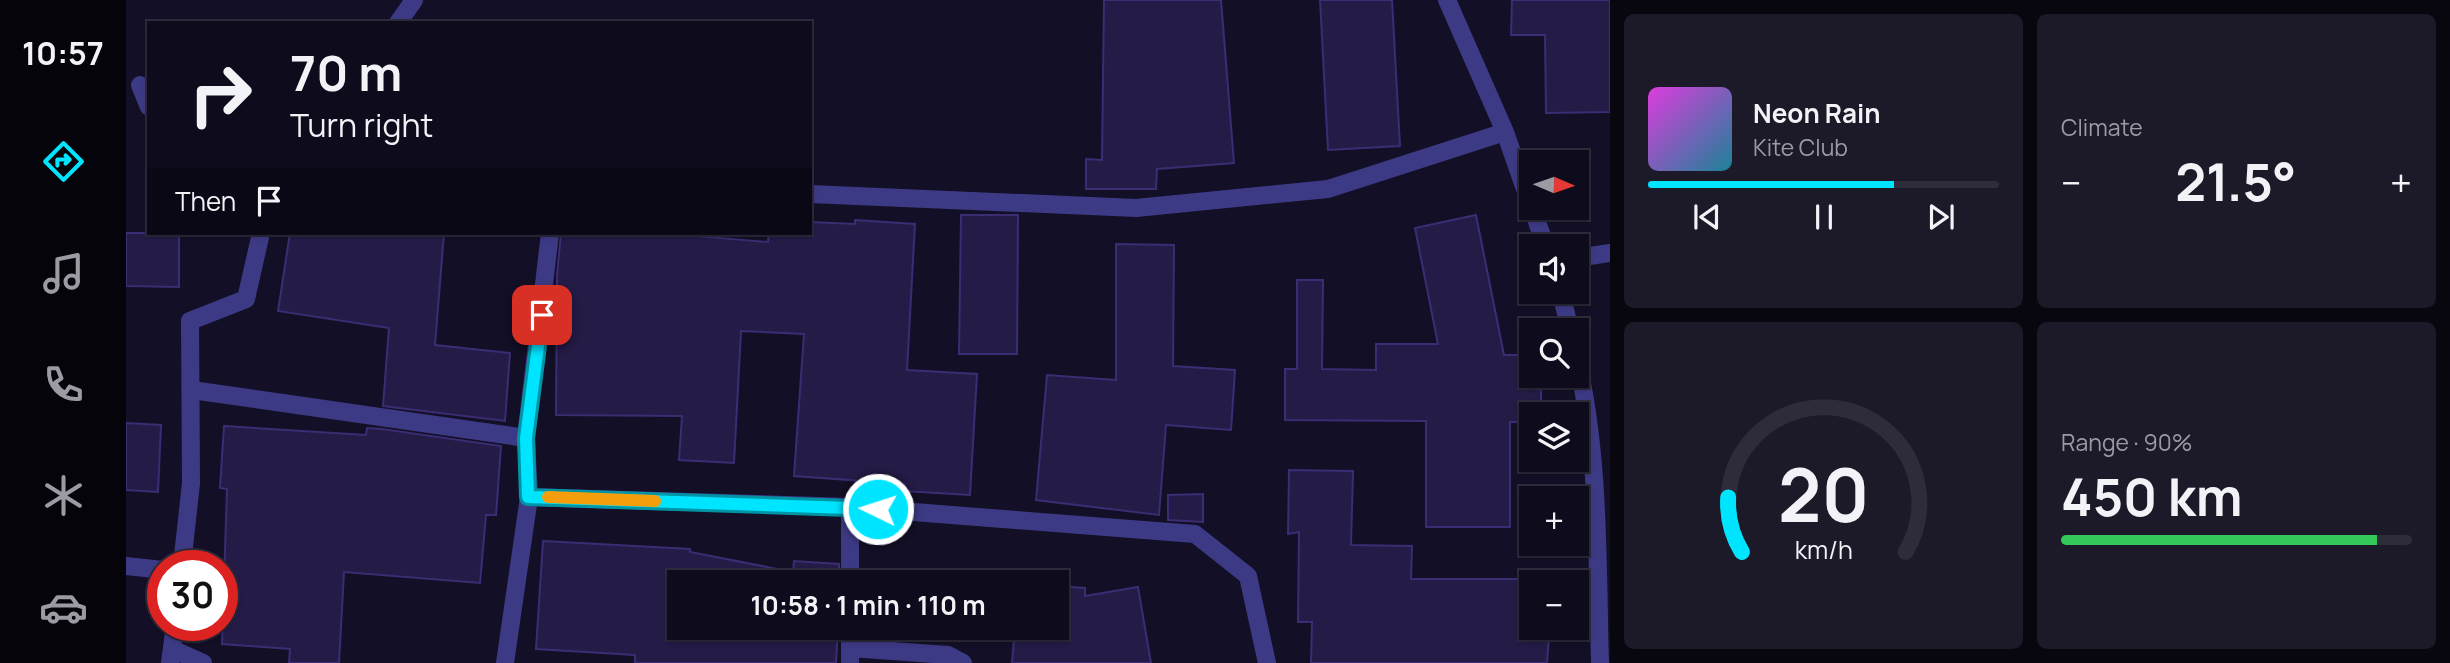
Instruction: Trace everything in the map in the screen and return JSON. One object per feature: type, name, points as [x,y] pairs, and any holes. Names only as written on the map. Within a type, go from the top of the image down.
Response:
[{"type":"street","points":[[399,21],[414,0]]},
{"type":"street","points":[[1447,0],[1519,172]]},
{"type":"street","points":[[140,85],[147,102]]},
{"type":"street","points":[[812,194],[1136,208],[1328,190],[1504,132]]},
{"type":"street","points":[[184,550],[191,483],[190,321],[246,299],[261,235]]},
{"type":"street","points":[[505,663],[528,497],[526,438],[550,235]]},
{"type":"street","points":[[1589,256],[1610,253]]},
{"type":"street","points":[[1583,388],[1596,489],[1600,663]]},
{"type":"street","points":[[192,390],[526,438]]},
{"type":"street","points":[[528,497],[850,507],[1195,534],[1248,576],[1267,663]]},
{"type":"street","points":[[850,507],[850,570]]},
{"type":"street","points":[[126,566],[147,568]]},
{"type":"street","points":[[850,655],[948,655],[963,663]]},
{"type":"street","points":[[171,656],[203,663]]},
{"type":"building","points":[[1104,0],[1221,0],[1234,163],[1157,169],[1156,189],[1086,189],[1086,159],[1102,160]]},
{"type":"building","points":[[1320,0],[1392,0],[1400,146],[1328,150]]},
{"type":"building","points":[[1512,0],[1610,0],[1610,112],[1546,113],[1545,35],[1511,35]]},
{"type":"building","points":[[961,215],[1018,215],[1017,354],[959,354]]},
{"type":"building","points":[[1476,215],[1504,355],[1519,355],[1519,388],[1541,388],[1541,402],[1519,402],[1519,422],[1510,422],[1510,527],[1426,527],[1426,421],[1285,420],[1285,369],[1297,369],[1297,280],[1323,280],[1322,369],[1376,370],[1376,344],[1438,344],[1415,228]]},
{"type":"building","points":[[855,220],[915,224],[907,370],[977,374],[970,495],[903,491],[904,484],[794,476],[804,334],[741,331],[734,463],[679,460],[682,416],[556,415],[557,275],[561,235],[684,235],[768,242],[769,235],[812,235],[812,222],[855,224]]},
{"type":"building","points":[[126,233],[179,235],[179,287],[126,286]]},
{"type":"building","points":[[290,235],[444,235],[435,345],[510,353],[505,421],[383,406],[389,328],[278,311]]},
{"type":"building","points":[[1116,244],[1174,245],[1173,366],[1235,370],[1231,430],[1166,425],[1159,515],[1036,500],[1047,375],[1116,380]]},
{"type":"building","points":[[126,423],[161,425],[158,492],[126,490]]},
{"type":"building","points":[[224,426],[366,435],[367,428],[382,429],[501,446],[496,515],[486,515],[480,583],[344,572],[339,663],[289,663],[290,649],[222,644],[222,641],[238,641],[238,550],[225,550],[227,489],[220,488]]},
{"type":"building","points":[[1289,470],[1353,471],[1351,545],[1412,546],[1411,579],[1519,579],[1519,640],[1549,640],[1547,663],[1311,663],[1312,622],[1298,622],[1299,532],[1288,534]]},
{"type":"building","points":[[1203,494],[1203,522],[1168,520],[1168,495]]},
{"type":"building","points":[[543,541],[690,549],[690,552],[783,570],[667,570],[667,640],[837,640],[836,663],[635,663],[635,655],[536,649]]},
{"type":"building","points":[[794,561],[839,564],[839,570],[793,570]]},
{"type":"building","points":[[1069,587],[1085,588],[1085,596],[1138,587],[1151,663],[1012,663],[1014,640],[1069,640]]},
{"type":"slow traffic","points":[[548,497],[655,501]]},
{"type":"route","points":[[542,315],[526,438],[528,497],[878,509]]}]
